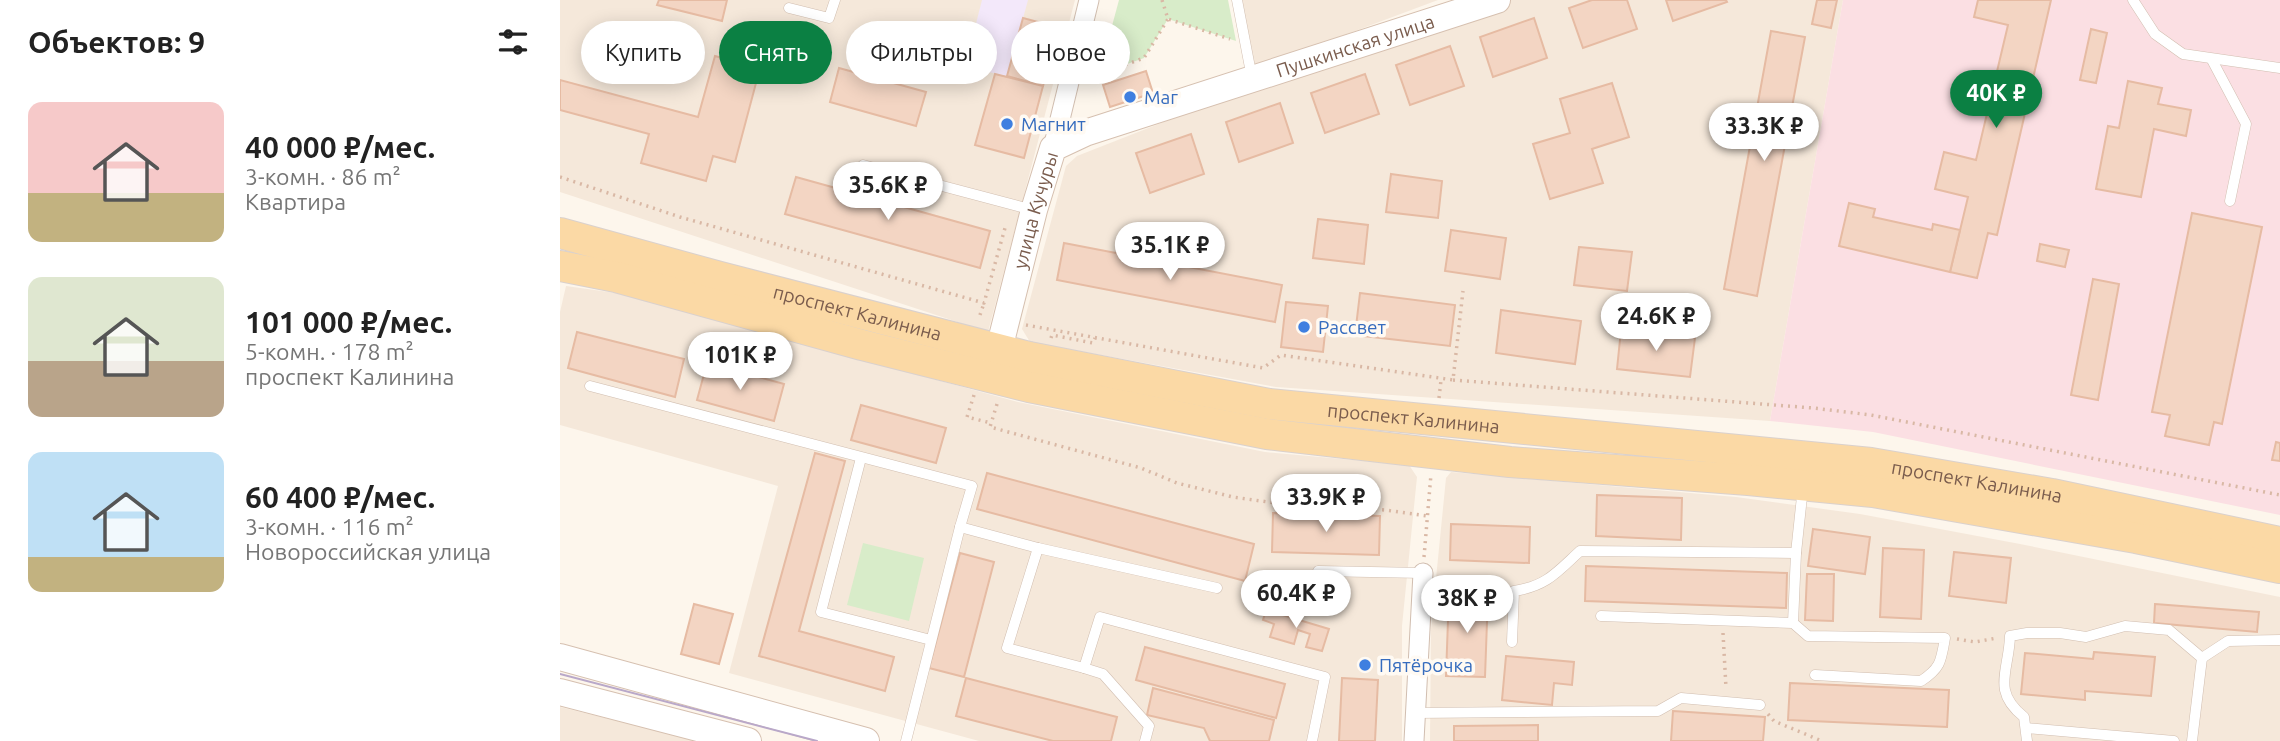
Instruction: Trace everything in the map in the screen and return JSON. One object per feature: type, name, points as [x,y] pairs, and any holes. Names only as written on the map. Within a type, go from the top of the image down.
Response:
[{"type":"main road","name":"проспект Калинина","points":[[560,233],[720,277],[991,380],[1033,358],[1269,404],[1871,463],[2052,494],[2280,542]]},
{"type":"main road","name":"проспект Калинина","points":[[560,266],[616,277],[991,380],[1267,434],[1510,461],[1873,492],[1996,512],[2280,568]]},
{"type":"street","name":"улица Кучуры","points":[[991,380],[1022,207],[1053,148],[1089,0]]},
{"type":"street","name":"Пушкинская улица","points":[[1053,148],[1085,133],[1497,0]]},
{"type":"street","points":[[1414,741],[1423,573]]},
{"type":"street","points":[[560,657],[866,741]]},
{"type":"street","points":[[560,692],[748,741]]},
{"type":"lane","points":[[789,8],[829,18],[835,0]]},
{"type":"lane","points":[[1237,0],[1252,79]]},
{"type":"lane","points":[[2133,0],[2155,34],[2183,54],[2280,68]]},
{"type":"lane","points":[[2211,60],[2246,124],[2230,201]]},
{"type":"lane","points":[[863,164],[1022,207]]},
{"type":"lane","points":[[590,386],[972,486],[906,741]]},
{"type":"lane","points":[[861,458],[821,612],[931,640]]},
{"type":"lane","points":[[1793,623],[1796,553],[1804,486]]},
{"type":"lane","points":[[960,527],[1038,548],[1217,588]]},
{"type":"lane","points":[[1038,548],[1007,648],[1102,674],[1149,726],[1145,741]]},
{"type":"lane","points":[[1512,642],[1514,591],[1534,588],[1555,575],[1580,551],[1796,553]]},
{"type":"lane","points":[[1318,570],[1423,573]]},
{"type":"lane","points":[[1601,616],[1793,623],[1808,636],[1945,638],[1942,657],[1935,672],[1921,681],[1815,675]]},
{"type":"lane","points":[[1084,668],[1100,617],[1325,677],[1312,741]]},
{"type":"lane","points":[[2027,741],[2024,716],[2012,707],[2005,693],[2004,671],[2010,656],[2010,636],[2060,633],[2086,637],[2125,626],[2169,630],[2202,658]]},
{"type":"lane","points":[[2202,658],[2228,642],[2280,640]]},
{"type":"lane","points":[[2192,741],[2202,658]]},
{"type":"lane","points":[[1415,713],[1658,711],[1681,698],[1760,705]]},
{"type":"lane","points":[[2026,728],[2174,741]]},
{"type":"path","points":[[1161,0],[1168,19]]},
{"type":"path","points":[[1168,19],[1236,41]]},
{"type":"path","points":[[1130,63],[1144,58],[1168,19]]},
{"type":"path","points":[[560,177],[680,217],[984,303]]},
{"type":"path","points":[[981,315],[1022,207]]},
{"type":"path","points":[[1453,380],[1463,291]]},
{"type":"path","points":[[1033,327],[1263,368],[1281,355],[1441,380],[1871,415],[2280,495]]},
{"type":"path","points":[[991,380],[967,417],[991,423]]},
{"type":"path","points":[[991,380],[990,427],[1141,468],[1177,483],[1233,498],[1427,516]]},
{"type":"path","points":[[1440,393],[1441,380]]},
{"type":"path","points":[[1423,573],[1432,464]]},
{"type":"path","points":[[1722,620],[1727,701]]},
{"type":"path","points":[[1945,638],[1975,642],[2010,636]]},
{"type":"path","points":[[1774,721],[1822,741]]},
{"type":"shaded area","points":[[560,0],[1075,0],[1069,21],[1011,21],[1011,84],[1053,84],[988,332],[560,192]]},
{"type":"shaded area","points":[[982,0],[1028,0],[1022,21],[1011,21],[1011,62],[1007,76],[997,74],[997,21],[977,21]]},
{"type":"shaded area","points":[[1232,0],[1438,0],[1253,69],[1239,35]]},
{"type":"shaded area","points":[[1507,0],[1843,0],[1770,421],[1276,387],[1030,342],[1022,329],[1066,166],[1077,156],[1375,39]]},
{"type":"shaded area","points":[[1843,0],[2280,0],[2280,515],[1873,432],[1770,421]]},
{"type":"shaded area","points":[[566,286],[616,293],[1018,402],[1265,452],[1409,465],[1417,477],[1402,626],[1402,741],[979,741],[729,673],[778,486],[560,425],[560,312]]},
{"type":"shaded area","points":[[1451,472],[1736,497],[1860,514],[2280,597],[2280,741],[1430,741],[1431,629],[1446,478]]},
{"type":"shaded area","points":[[560,707],[700,741],[560,741]]},
{"type":"green space","points":[[1119,0],[1228,0],[1236,41],[1168,19],[1144,58],[1130,63],[1130,21],[1113,21]]},
{"type":"green space","points":[[863,543],[924,558],[909,621],[847,605]]},
{"type":"building","points":[[659,0],[727,0],[722,21],[657,5]]},
{"type":"building","points":[[1592,0],[1627,0],[1637,29],[1583,48],[1569,8]]},
{"type":"building","points":[[1666,0],[1726,0],[1727,2],[1673,21]]},
{"type":"building","points":[[1817,0],[1837,0],[1831,28],[1812,24]]},
{"type":"building","points":[[1978,0],[2051,0],[1997,235],[1988,233],[1977,278],[1950,272],[1968,197],[1935,189],[1944,152],[1976,160],[2008,25],[1974,17]]},
{"type":"building","points":[[1534,18],[1547,58],[1493,77],[1480,37]]},
{"type":"building","points":[[2091,29],[2107,33],[2096,83],[2080,80]]},
{"type":"building","points":[[1771,31],[1805,37],[1757,296],[1724,289]]},
{"type":"building","points":[[1450,46],[1464,86],[1410,105],[1396,65]]},
{"type":"building","points":[[715,56],[719,57],[719,84],[756,84],[735,162],[713,156],[706,181],[641,163],[649,134],[560,110],[560,80],[698,117]]},
{"type":"building","points":[[1011,62],[1011,77],[1007,76]]},
{"type":"building","points":[[839,68],[846,70],[846,84],[897,84],[926,92],[916,126],[830,102]]},
{"type":"building","points":[[1146,71],[1153,93],[1110,107],[1103,85],[1130,84],[1130,76]]},
{"type":"building","name":"Магнит","points":[[997,74],[1011,78],[1011,84],[1043,86],[1024,158],[975,145],[992,84],[997,84]]},
{"type":"building","points":[[1365,74],[1379,114],[1325,133],[1311,93]]},
{"type":"building","points":[[2128,81],[2162,88],[2158,104],[2191,110],[2186,136],[2154,129],[2141,197],[2096,189],[2108,126],[2119,128]]},
{"type":"building","points":[[1612,83],[1629,137],[1592,149],[1603,183],[1550,199],[1533,144],[1570,133],[1560,99]]},
{"type":"building","points":[[1280,103],[1293,143],[1239,162],[1226,122]]},
{"type":"building","points":[[1191,134],[1204,174],[1150,193],[1136,153]]},
{"type":"building","points":[[1391,174],[1442,181],[1438,218],[1386,212]]},
{"type":"building","points":[[796,177],[990,231],[980,268],[785,214]]},
{"type":"building","points":[[1849,203],[1875,209],[1873,217],[1932,230],[1933,224],[1960,230],[1950,272],[1839,246]]},
{"type":"building","points":[[2192,213],[2262,227],[2222,424],[2214,422],[2209,445],[2165,436],[2170,415],[2152,412]]},
{"type":"building","points":[[1318,219],[1368,225],[1364,264],[1313,258]]},
{"type":"building","points":[[1451,230],[1506,238],[1500,279],[1445,271]]},
{"type":"building","points":[[1064,243],[1282,285],[1275,322],[1057,280]]},
{"type":"building","points":[[2040,244],[2069,250],[2065,267],[2037,261]]},
{"type":"building","points":[[1579,247],[1632,252],[1627,291],[1574,285]]},
{"type":"building","points":[[2093,279],[2119,284],[2098,400],[2071,395]]},
{"type":"building","points":[[1360,293],[1455,305],[1450,346],[1355,335]]},
{"type":"building","name":"Рассвет","points":[[1286,302],[1328,306],[1323,352],[1281,347]]},
{"type":"building","points":[[1501,310],[1581,321],[1575,364],[1496,353]]},
{"type":"building","points":[[1621,330],[1695,338],[1690,377],[1617,369]]},
{"type":"building","points":[[577,332],[684,359],[675,397],[568,368]]},
{"type":"building","points":[[707,363],[784,384],[774,421],[697,400]]},
{"type":"building","points":[[861,405],[946,428],[936,463],[851,440]]},
{"type":"building","points":[[2276,442],[2280,443],[2280,461],[2272,460]]},
{"type":"building","points":[[815,453],[845,461],[799,631],[894,657],[885,691],[759,656]]},
{"type":"building","points":[[987,473],[1254,544],[1245,581],[977,509]]},
{"type":"building","points":[[1597,495],[1682,498],[1681,540],[1596,536]]},
{"type":"building","points":[[1273,513],[1380,516],[1379,555],[1272,552]]},
{"type":"building","points":[[1451,524],[1530,527],[1529,563],[1450,560]]},
{"type":"building","points":[[1813,529],[1870,537],[1865,574],[1808,566]]},
{"type":"building","points":[[1883,548],[1924,550],[1921,619],[1880,617]]},
{"type":"building","points":[[1954,552],[2011,558],[2006,603],[1949,596]]},
{"type":"building","points":[[960,553],[994,562],[964,677],[929,668]]},
{"type":"building","points":[[1586,566],[1787,573],[1786,608],[1585,601]]},
{"type":"building","points":[[1807,574],[1834,574],[1833,621],[1805,620]]},
{"type":"building","points":[[1449,592],[1488,594],[1485,677],[1446,676]]},
{"type":"building","points":[[694,604],[733,614],[719,664],[681,654]]},
{"type":"building","points":[[2155,604],[2259,612],[2257,632],[2154,623]]},
{"type":"building","points":[[1266,610],[1329,629],[1322,651],[1306,647],[1310,634],[1298,630],[1294,644],[1270,637],[1274,624],[1263,620]]},
{"type":"building","points":[[1145,647],[1285,684],[1276,718],[1136,680]]},
{"type":"building","points":[[2094,652],[2155,657],[2151,696],[2085,691],[2085,700],[2021,694],[2025,653],[2093,659]]},
{"type":"building","points":[[1506,656],[1574,662],[1572,685],[1554,683],[1552,705],[1502,700]]},
{"type":"building","points":[[966,678],[1117,717],[1111,741],[1053,741],[956,716]]},
{"type":"building","points":[[1342,678],[1378,680],[1375,741],[1339,741]]},
{"type":"building","points":[[1790,683],[1949,690],[1947,727],[1788,720]]},
{"type":"building","points":[[1153,688],[1274,720],[1269,741],[1210,741],[1204,728],[1147,715]]},
{"type":"building","points":[[1673,711],[1765,717],[1763,741],[1671,741]]},
{"type":"building","points":[[1538,725],[1538,741],[1454,741],[1454,726]]},
{"type":"tram line","points":[[560,674],[817,741]]},
{"type":"place","name":"Маг","points":[[1130,97]]},
{"type":"place","name":"Магнит","points":[[1007,124]]},
{"type":"place","name":"Рассвет","points":[[1304,327]]},
{"type":"place","name":"Пятёрочка","points":[[1365,665]]}]
